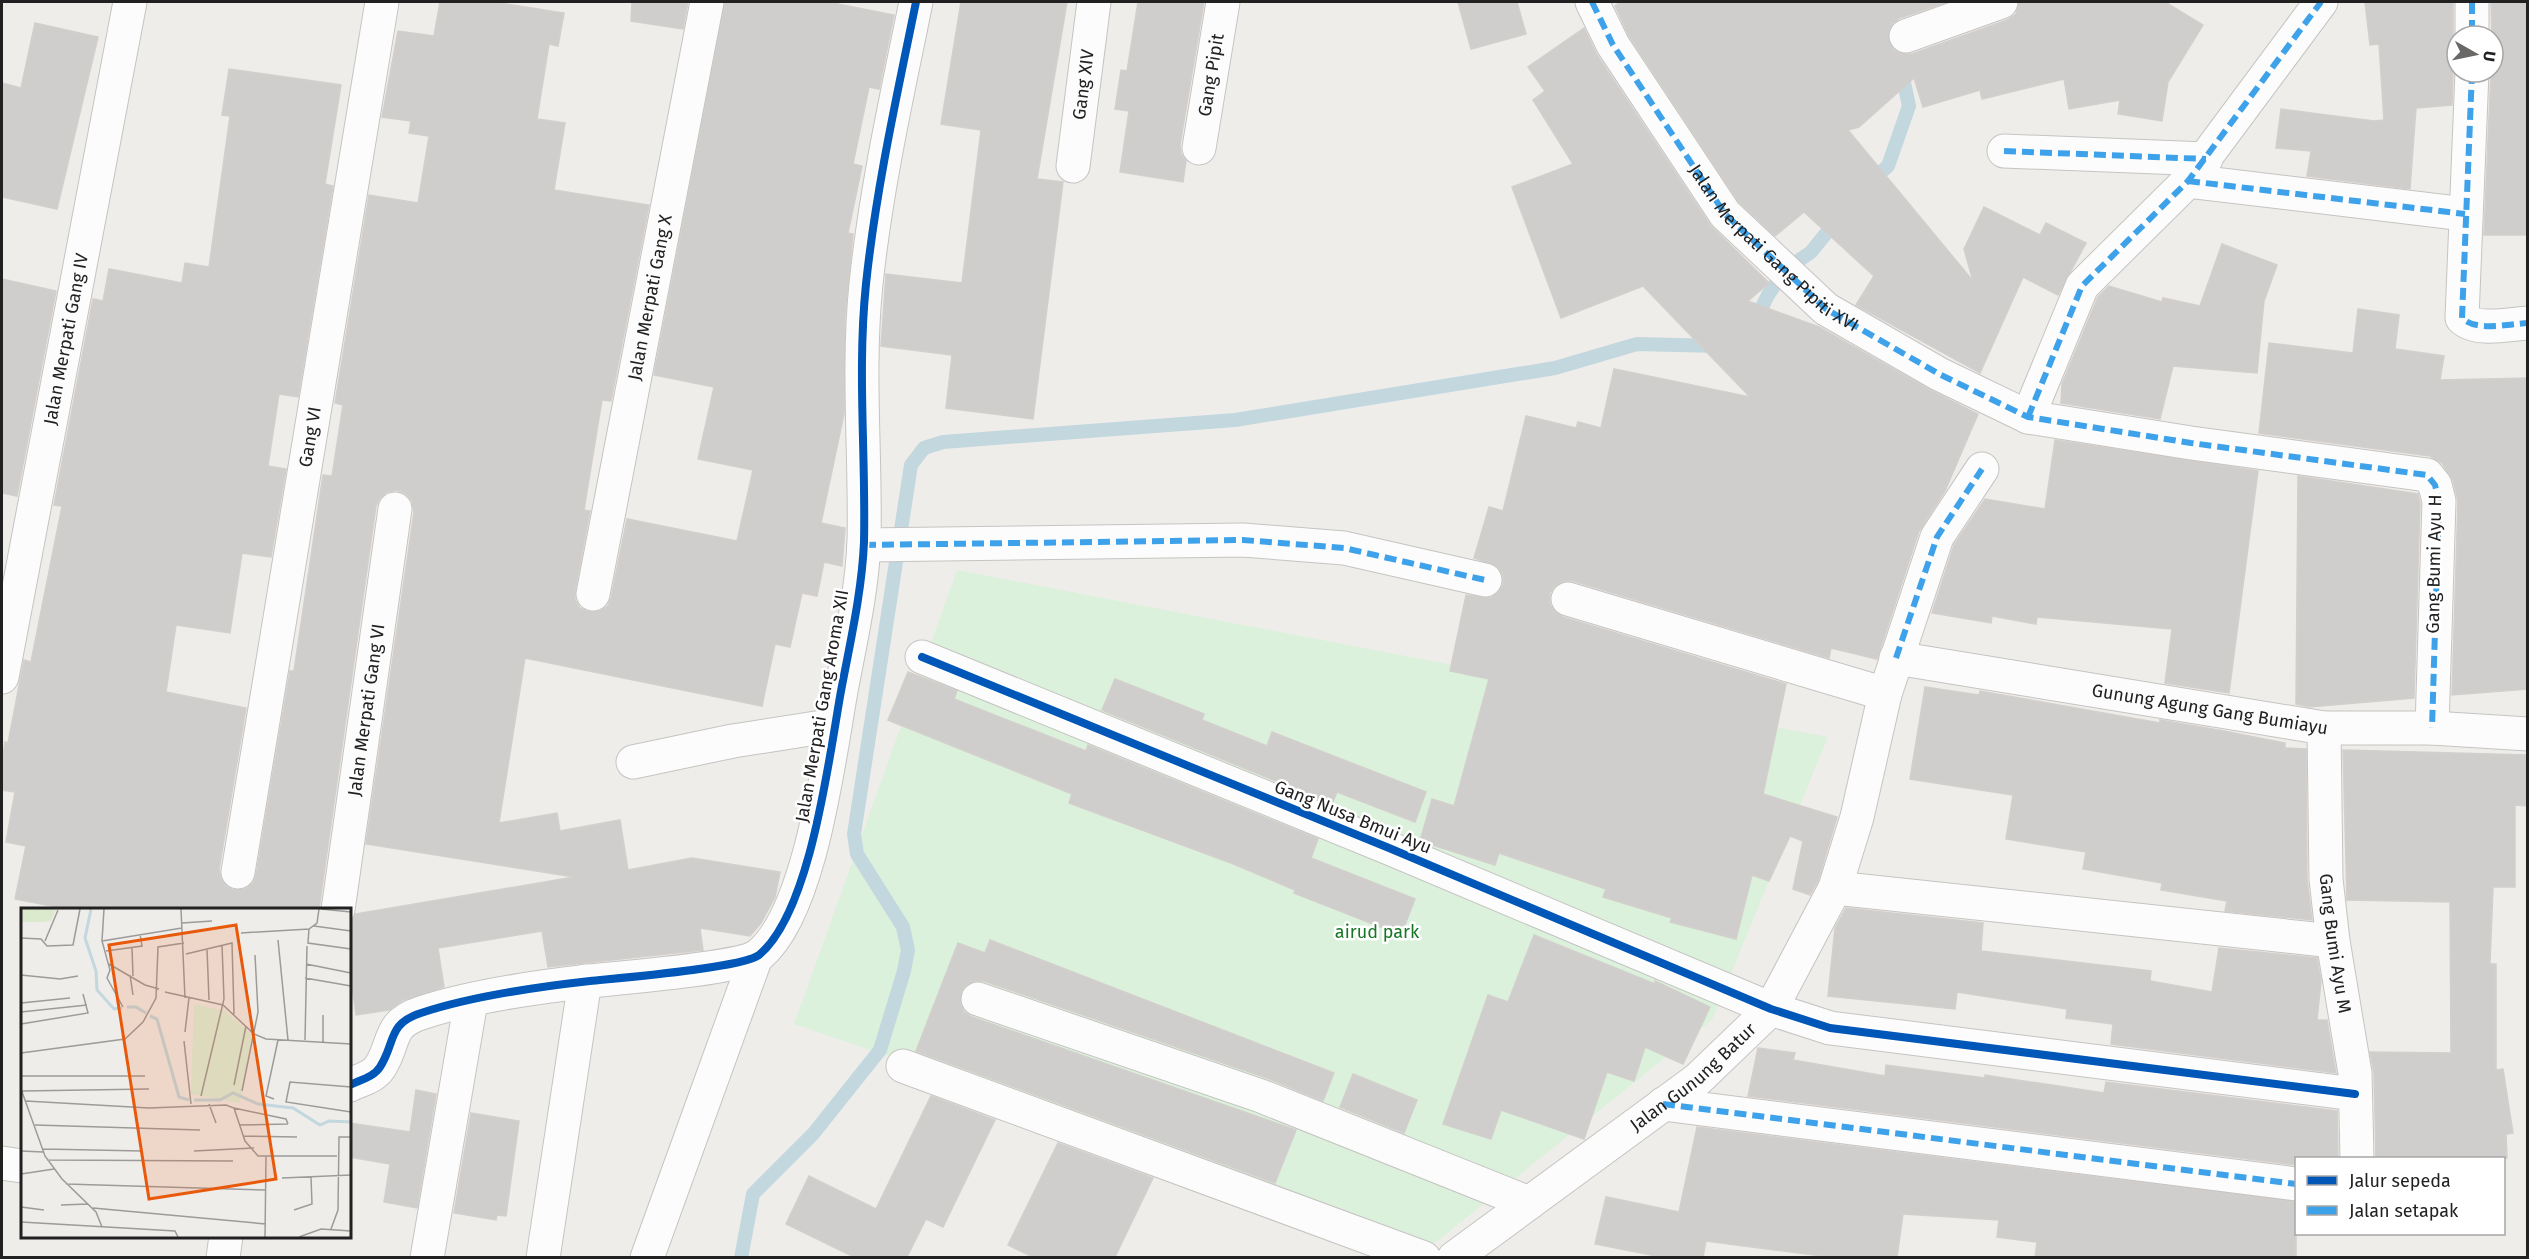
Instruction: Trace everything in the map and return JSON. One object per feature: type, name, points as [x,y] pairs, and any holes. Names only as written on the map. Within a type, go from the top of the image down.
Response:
[{"type":"street","name":"Jalan Merpati Gang IV","points":[[2,677],[129,2]]},
{"type":"street","name":"Gang VI","points":[[238,872],[382,2]]},
{"type":"street","name":"Jalan Merpati Gang X","points":[[593,594],[707,2]]},
{"type":"street","name":"Jalan Merpati Gang Aroma XII","points":[[756,957],[774,938],[800,884],[818,821],[835,725],[864,546],[862,404],[866,286],[887,140],[916,2]]},
{"type":"street","name":"Gang XIV","points":[[1072,166],[1094,2]]},
{"type":"street","name":"Gang Pipit","points":[[1199,148],[1223,2]]},
{"type":"street","name":"Jalan Merpati Gang Pipiti XVI","points":[[1592,2],[1613,45],[1725,214],[1826,309],[1939,374],[2028,417],[2191,443],[2248,449]]},
{"type":"street","points":[[1906,36],[2001,2]]},
{"type":"street","points":[[2028,417],[2082,286],[2197,170],[2321,2]]},
{"type":"street","points":[[2472,2],[2472,24]]},
{"type":"street","points":[[2471,84],[2462,318],[2470,324],[2482,325],[2528,323]]},
{"type":"street","points":[[2004,151],[2197,170],[2465,214]]},
{"type":"street","name":"Gang Bumi Ayu H","points":[[2248,449],[2427,475],[2435,485],[2439,501],[2432,728]]},
{"type":"street","name":"Jalan Gunung Batur","points":[[1454,1257],[1698,1079],[1771,1009],[1835,888],[1857,817],[1885,694],[1937,537],[1982,469]]},
{"type":"street","name":"Jalan Merpati Gang VI","points":[[338,908],[395,510]]},
{"type":"street","points":[[864,546],[1243,540],[1344,548],[1485,580]]},
{"type":"street","points":[[1568,598],[1885,694]]},
{"type":"street","name":"Gang Nusa Bmui Ayu","points":[[922,657],[1389,848],[1771,1009],[1830,1028],[2355,1094]]},
{"type":"street","name":"Gunung Agung Gang Bumiayu","points":[[1896,658],[2324,728],[2432,728],[2528,734]]},
{"type":"street","points":[[633,762],[733,741],[835,725]]},
{"type":"street","name":"Gang Bumi Ayu M","points":[[2324,728],[2326,879],[2333,941],[2355,1073],[2357,1157]]},
{"type":"street","points":[[1835,888],[2333,941]]},
{"type":"street","points":[[351,1085],[372,1075],[380,1067],[392,1034],[403,1020],[471,1001],[585,981],[685,971],[756,957]]},
{"type":"street","points":[[647,1257],[756,957]]},
{"type":"street","points":[[543,1257],[585,981]]},
{"type":"street","points":[[978,999],[1261,1096],[1529,1203]]},
{"type":"street","points":[[427,1257],[471,1001]]},
{"type":"street","points":[[903,1066],[1424,1257]]},
{"type":"street","points":[[1663,1104],[2295,1184]]},
{"type":"street","points":[[2,1163],[21,1166]]},
{"type":"street","points":[[223,1257],[226,1238]]},
{"type":"green space","name":"airud park","points":[[957,570],[1828,737],[1712,1020],[1435,1243],[794,1024]]},
{"type":"building","points":[[440,2],[493,2],[564,13],[558,46],[549,44],[537,119],[565,123],[554,190],[649,205],[611,401],[602,400],[584,510],[590,511],[575,600],[580,608],[590,612],[600,611],[608,606],[627,519],[737,541],[753,470],[698,459],[714,387],[654,375],[725,2],[828,2],[894,15],[879,89],[869,87],[853,164],[862,166],[848,233],[853,234],[845,315],[844,414],[821,523],[845,528],[842,566],[824,562],[817,596],[802,593],[790,647],[775,644],[762,706],[525,658],[499,823],[557,813],[560,831],[620,820],[628,870],[692,858],[780,872],[775,897],[761,923],[750,936],[700,928],[703,950],[548,967],[542,931],[438,948],[444,987],[403,1000],[389,1010],[356,1015],[351,978],[351,922],[356,914],[574,877],[366,844],[414,512],[412,501],[406,494],[397,490],[387,492],[376,506],[319,908],[62,908],[15,899],[26,846],[6,842],[15,792],[2,790],[2,761],[5,742],[8,743],[24,660],[31,662],[62,506],[54,505],[93,299],[103,301],[109,269],[182,283],[185,263],[209,267],[230,116],[222,115],[229,69],[341,85],[325,184],[333,186],[298,397],[279,394],[268,466],[286,469],[271,557],[242,553],[230,633],[176,625],[166,692],[246,708],[219,870],[226,886],[234,890],[245,889],[253,883],[290,671],[294,671],[323,475],[332,476],[343,405],[335,403],[369,195],[418,203],[429,136],[409,133],[411,121],[382,117],[398,31],[434,36]]},
{"type":"building","points":[[632,2],[688,2],[683,29],[631,21]]},
{"type":"building","points":[[961,2],[1067,2],[1037,179],[1063,182],[1033,419],[946,408],[952,355],[881,346],[886,274],[962,283],[981,130],[941,124]]},
{"type":"building","points":[[1138,2],[1204,2],[1180,145],[1181,154],[1186,161],[1183,182],[1120,172],[1129,111],[1115,109],[1121,70],[1127,71]]},
{"type":"building","points":[[1458,2],[1517,2],[1526,34],[1471,49]]},
{"type":"building","points":[[1620,2],[1947,2],[1900,18],[1891,24],[1888,33],[1889,43],[1894,51],[1903,54],[1912,54],[2007,20],[2016,14],[2019,2],[2165,2],[2203,25],[2168,82],[2162,121],[2118,114],[2120,100],[2069,109],[2064,79],[1982,99],[1980,90],[1923,107],[1914,78],[1859,127],[1848,130],[1973,281],[1964,249],[1984,207],[2040,235],[2046,223],[2086,243],[2058,295],[2023,277],[1980,373],[1856,305],[1874,276],[1804,212],[1775,236],[1739,202],[1629,36],[1615,6]]},
{"type":"building","points":[[2365,2],[2453,2],[2453,24],[2445,24],[2445,84],[2453,84],[2452,105],[2416,108],[2410,189],[2307,176],[2311,151],[2276,148],[2281,109],[2374,121],[2384,120],[2379,44],[2370,45]]},
{"type":"building","points":[[2491,2],[2528,2],[2528,235],[2484,235],[2490,84],[2505,84],[2505,24],[2492,24]]},
{"type":"building","points":[[35,23],[98,37],[57,209],[2,197],[2,83],[21,88]]},
{"type":"building","points":[[1584,28],[1597,55],[1710,225],[1769,283],[1748,301],[1819,327],[1930,390],[1978,414],[1945,491],[1919,531],[1877,659],[1831,648],[1829,658],[1573,581],[1563,581],[1550,593],[1550,604],[1555,612],[1563,617],[1786,684],[1763,794],[1837,817],[1818,881],[1810,895],[1793,889],[1803,841],[1790,836],[1769,881],[1752,875],[1736,939],[1670,922],[1672,918],[1603,897],[1606,889],[1499,853],[1495,865],[1420,841],[1432,799],[1454,806],[1489,679],[1450,671],[1466,595],[1490,598],[1498,593],[1503,585],[1503,575],[1497,566],[1474,558],[1489,507],[1503,511],[1526,416],[1576,428],[1578,422],[1601,428],[1614,369],[1750,397],[1643,286],[1561,318],[1512,187],[1573,164],[1533,100],[1545,91],[1528,67]]},
{"type":"building","points":[[2222,244],[2277,265],[2264,301],[2257,373],[2173,366],[2160,419],[2061,403],[2062,384],[2098,297],[2109,286],[2162,302],[2163,298],[2200,306]]},
{"type":"building","points":[[2,279],[56,291],[17,496],[2,493]]},
{"type":"building","points":[[2358,309],[2399,315],[2395,349],[2444,356],[2440,380],[2528,378],[2528,689],[2452,695],[2458,501],[2453,480],[2442,463],[2430,456],[2259,433],[2269,343],[2353,353]]},
{"type":"building","points":[[2055,440],[2258,471],[2229,693],[2165,683],[2172,629],[2037,617],[2036,624],[1992,616],[1991,623],[1932,613],[1954,545],[1985,499],[2045,509]]},
{"type":"building","points":[[2298,476],[2418,494],[2420,503],[2414,698],[2309,707],[2296,704]]},
{"type":"building","points":[[908,672],[957,691],[954,699],[1086,751],[1088,745],[1318,839],[1311,858],[1415,899],[1401,935],[1294,893],[1295,890],[1231,863],[1069,803],[1072,794],[888,720]]},
{"type":"building","points":[[1115,679],[1204,714],[1202,720],[1267,746],[1272,732],[1426,792],[1415,822],[1337,792],[1332,804],[1102,710]]},
{"type":"building","points":[[1925,687],[1979,695],[1980,691],[2160,723],[2160,720],[2285,743],[2285,748],[2306,749],[2307,879],[2312,920],[2225,911],[2227,901],[2161,890],[2162,883],[2083,869],[2086,852],[2006,839],[2013,795],[1910,779]]},
{"type":"building","points":[[2343,750],[2528,755],[2528,806],[2515,805],[2515,887],[2493,887],[2490,964],[2496,964],[2496,1070],[2503,1069],[2513,1133],[2506,1134],[2507,1158],[2376,1157],[2374,1073],[2370,1052],[2451,1053],[2450,902],[2347,900]]},
{"type":"building","points":[[1846,908],[1983,923],[1981,951],[2151,971],[2150,981],[2212,992],[2219,948],[2317,958],[2321,981],[2317,1020],[2327,1020],[2336,1073],[2111,1044],[2113,1024],[2066,1018],[2067,1009],[1957,992],[1955,1009],[1828,996],[1835,928]]},
{"type":"building","points":[[1534,935],[1655,984],[1655,981],[1710,1007],[1683,1064],[1645,1047],[1634,1081],[1607,1072],[1584,1139],[1501,1110],[1491,1139],[1443,1124],[1488,995],[1508,1002]]},
{"type":"building","points":[[990,940],[1334,1073],[1323,1101],[1267,1078],[984,981],[974,981],[966,985],[961,992],[960,1003],[964,1012],[972,1017],[1296,1130],[1275,1183],[916,1051],[958,943],[985,953]]},
{"type":"building","points":[[1758,1048],[1795,1053],[1793,1060],[1885,1076],[1886,1065],[1985,1078],[1985,1075],[2104,1093],[2106,1082],[2337,1111],[2338,1157],[2295,1157],[2295,1165],[1748,1096]]},
{"type":"building","points":[[1353,1074],[1417,1100],[1404,1133],[1340,1107]]},
{"type":"building","points":[[416,1090],[436,1094],[417,1208],[384,1202],[390,1164],[351,1157],[351,1123],[410,1132]]},
{"type":"building","points":[[931,1096],[995,1120],[943,1227],[926,1219],[907,1257],[854,1257],[786,1224],[809,1176],[876,1209]]},
{"type":"building","points":[[471,1113],[519,1121],[506,1216],[497,1215],[496,1220],[454,1213]]},
{"type":"building","points":[[1697,1127],[2295,1202],[2296,1257],[2035,1257],[2037,1242],[1997,1237],[1999,1220],[1903,1214],[1897,1257],[1829,1257],[1706,1241],[1703,1257],[1661,1257],[1595,1244],[1606,1197],[1679,1212]]},
{"type":"building","points":[[1058,1143],[1153,1178],[1115,1257],[1033,1257],[1008,1245]]},
{"type":"waterway","points":[[1869,183],[1888,166],[1909,106],[1887,2]]},
{"type":"waterway","points":[[1754,323],[1768,295],[1785,270],[1811,252],[1837,220]]},
{"type":"waterway","points":[[741,1258],[753,1194],[813,1134],[880,1050],[904,971],[908,950],[903,927],[857,854],[854,834],[911,465],[924,448],[943,442],[1235,420],[1555,368],[1637,344],[1718,346]]},
{"type":"marked path","points":[[1592,2],[1613,45],[1725,214],[1826,309],[1939,374],[2028,417],[2191,443],[2427,475],[2435,485],[2439,501],[2432,728]]},
{"type":"marked path","points":[[2028,417],[2082,286],[2188,181],[2321,2]]},
{"type":"marked path","points":[[2472,2],[2472,24]]},
{"type":"marked path","points":[[2472,84],[2462,318],[2484,326],[2528,323]]},
{"type":"marked path","points":[[2004,151],[2206,159]]},
{"type":"marked path","points":[[2188,181],[2465,214]]},
{"type":"marked path","points":[[1896,658],[1937,537],[1982,469]]},
{"type":"marked path","points":[[864,545],[1243,540],[1344,548],[1485,580]]},
{"type":"marked path","points":[[1663,1104],[2295,1184]]},
{"type":"cycle path","points":[[351,1085],[371,1076],[377,1070],[385,1058],[397,1028],[410,1017],[421,1013],[461,1002],[526,989],[730,964],[759,955],[777,934],[792,905],[805,870],[815,832],[858,598],[864,542],[862,348],[866,284],[881,178],[916,2]]},
{"type":"cycle path","points":[[922,657],[1389,848],[1771,1009],[1830,1028],[2355,1094]]}]
